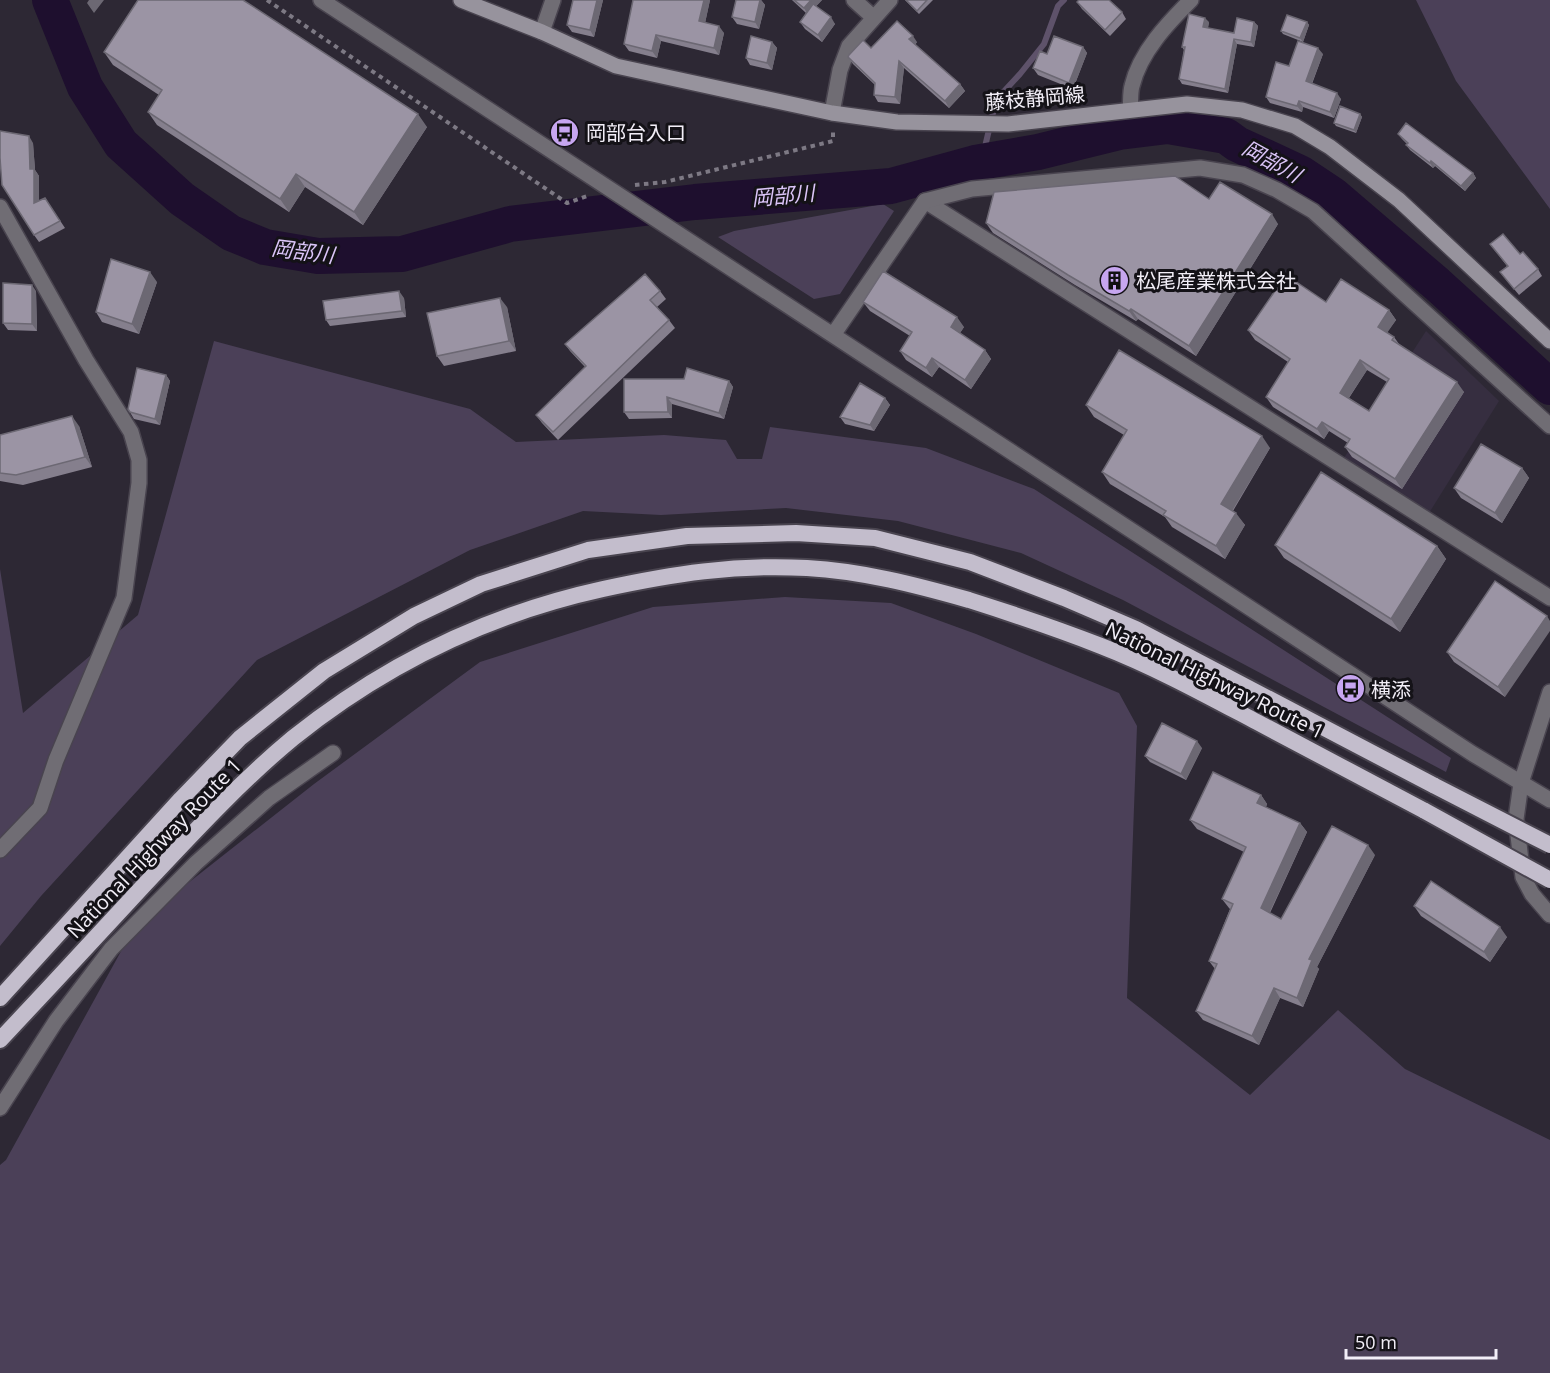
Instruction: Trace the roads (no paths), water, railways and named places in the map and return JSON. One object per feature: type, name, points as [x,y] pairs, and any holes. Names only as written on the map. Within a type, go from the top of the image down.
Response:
[{"type":"highway","name":"National Highway Route 1","points":[[0,998],[240,738],[324,671],[414,616],[481,584],[588,550],[687,536],[796,533],[875,538],[970,562],[1136,629],[1550,845]]},
{"type":"highway","name":"National Highway Route 1","points":[[0,1040],[227,797],[294,738],[341,702],[384,674],[446,642],[498,619],[558,599],[661,577],[708,570],[757,567],[854,572],[956,597],[1020,616],[1105,647],[1197,690],[1550,880]]},
{"type":"main road","name":"藤枝静岡線","points":[[460,0],[616,66],[832,113],[897,122],[1008,124],[1187,104],[1242,110],[1296,126],[1330,147],[1399,200],[1550,341]]},
{"type":"street","points":[[321,0],[1463,748],[1550,800]]},
{"type":"street","points":[[542,33],[553,0]]},
{"type":"street","points":[[854,0],[874,18]]},
{"type":"street","points":[[832,113],[840,70],[849,46],[890,0]]},
{"type":"street","points":[[1130,109],[1132,86],[1140,64],[1151,45],[1191,0]]},
{"type":"street","points":[[833,335],[925,201],[972,189],[1200,168],[1242,175],[1277,190],[1313,211],[1550,426]]},
{"type":"street","points":[[925,201],[1550,598]]},
{"type":"street","points":[[0,207],[86,360],[131,432],[139,460],[139,483],[124,598],[57,760],[40,808],[0,850]]},
{"type":"street","points":[[1550,692],[1521,783],[1516,819],[1522,877],[1532,894],[1550,915]]},
{"type":"street","points":[[0,1108],[56,1021],[111,950],[196,863],[269,798],[333,753]]},
{"type":"waterway","name":"岡部川","points":[[50,0],[85,87],[121,144],[182,199],[231,233],[265,247],[318,256],[402,254],[510,224],[695,202],[891,186],[975,163],[1038,152],[1119,132],[1168,126],[1226,136],[1237,144],[1300,173],[1333,195],[1437,284],[1550,387]]},
{"type":"waterway","points":[[975,163],[984,151],[996,100],[1044,44],[1058,6],[1064,0]]},
{"type":"place","name":"岡部台入口","points":[[565,132]]},
{"type":"place","name":"松尾産業株式会社","points":[[1115,280]]},
{"type":"place","name":"横添","points":[[1350,689]]}]
